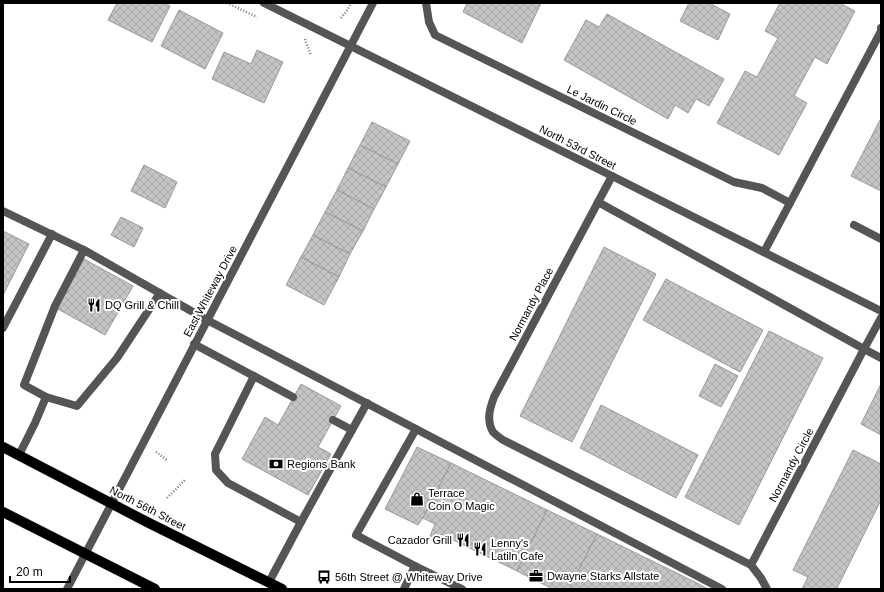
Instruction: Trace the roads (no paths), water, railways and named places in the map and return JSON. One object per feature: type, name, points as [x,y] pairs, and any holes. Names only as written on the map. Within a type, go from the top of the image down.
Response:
[{"type":"main road","name":"North 56th Street","points":[[3,447],[282,589]]},
{"type":"main road","points":[[3,512],[85,553],[150,588]]},
{"type":"street","name":"North 53rd Street","points":[[264,3],[764,252],[881,312]]},
{"type":"street","name":"East Whiteway Drive","points":[[67,589],[372,3]]},
{"type":"street","name":"Le Jardin Circle","points":[[426,3],[429,22],[435,35],[734,182],[762,188],[790,203]]},
{"type":"street","points":[[764,252],[881,28]]},
{"type":"street","name":"Normandy Place","points":[[612,176],[494,397],[490,409],[489,420],[494,432],[503,440],[751,565]]},
{"type":"street","points":[[598,202],[881,358]]},
{"type":"street","points":[[3,211],[84,250],[207,320],[722,589]]},
{"type":"street","points":[[854,225],[881,239]]},
{"type":"street","points":[[3,328],[52,234]]},
{"type":"street","points":[[84,250],[55,306],[24,385],[46,397],[77,406],[117,358],[160,293]]},
{"type":"street","name":"Normandy Circle","points":[[751,565],[881,318]]},
{"type":"street","points":[[194,344],[293,397]]},
{"type":"street","points":[[254,376],[215,454],[216,470],[228,483],[300,522]]},
{"type":"street","points":[[19,455],[46,397]]},
{"type":"street","points":[[269,582],[300,522],[367,403]]},
{"type":"street","points":[[333,420],[352,430]]},
{"type":"street","points":[[416,429],[356,535],[462,589]]},
{"type":"street","points":[[751,565],[767,589]]},
{"type":"street","points":[[404,589],[415,566]]},
{"type":"place","name":"DQ Grill & Chill","points":[[94,305]]},
{"type":"place","name":"Regions Bank","points":[[276,464]]},
{"type":"place","name":"Terrace Coin O Magic","points":[[417,499]]},
{"type":"place","name":"Cazador Grill","points":[[463,540]]},
{"type":"place","name":"Lenny's Latiln Cafe","points":[[480,549]]},
{"type":"place","name":"Dwayne Starks Allstate","points":[[536,576]]},
{"type":"place","name":"56th Street @ Whiteway Drive","points":[[324,577]]}]
